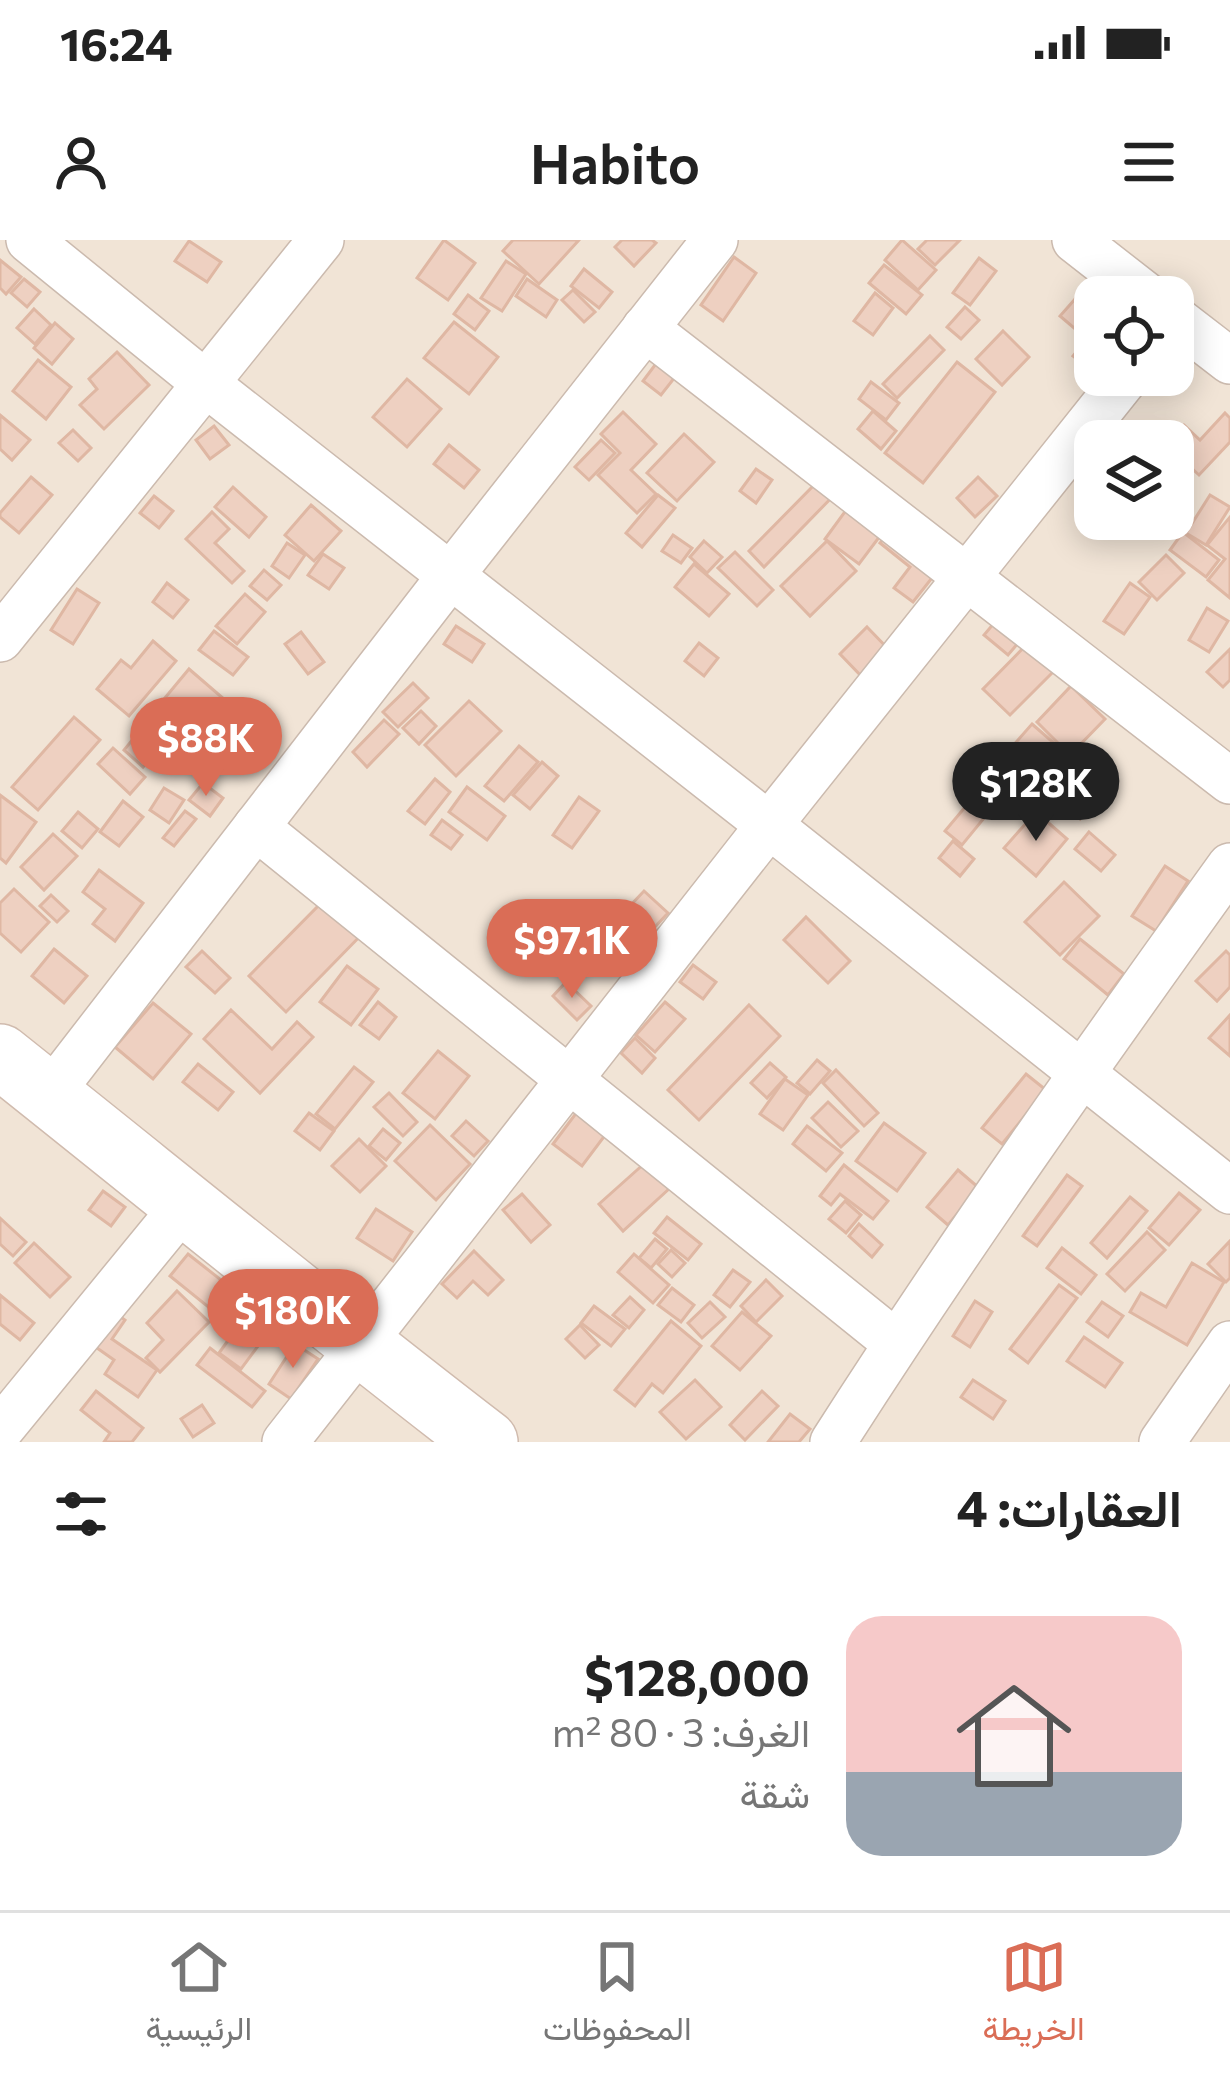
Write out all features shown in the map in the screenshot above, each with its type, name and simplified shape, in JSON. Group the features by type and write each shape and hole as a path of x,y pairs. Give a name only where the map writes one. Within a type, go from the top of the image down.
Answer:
{"street":[{"path":"28,240 1230,1191"},
{"path":"0,639 321,240"},
{"path":"49,1095 715,240"},
{"path":"1075,240 1121,276"},
{"path":"645,328 1230,781"},
{"path":"1194,334 1230,362"},
{"path":"285,1442 1111,396"},
{"path":"256,827 896,1343"},
{"path":"833,1442 1081,1073 1230,866"},
{"path":"0,1056 486,1442"},
{"path":"0,1430 186,1203"},
{"path":"1162,1442 1230,1344"}],"shaded area":[{"path":"0,240 1230,240 1230,1442 0,1442"}],"building":[{"path":"444,240 475,263 448,300 417,278"},
{"path":"513,240 579,240 539,284 503,251"},
{"path":"622,240 656,243 634,266 615,247"},
{"path":"902,240 936,270 918,290 885,260"},
{"path":"927,240 960,240 935,265 918,249"},
{"path":"189,241 221,262 207,282 175,261"},
{"path":"734,257 756,273 723,321 701,305"},
{"path":"979,258 996,271 970,305 953,293"},
{"path":"0,260 21,277 6,294 0,288"},
{"path":"506,261 526,274 502,311 481,298"},
{"path":"884,265 922,295 906,314 869,283"},
{"path":"584,269 612,292 599,308 571,286"},
{"path":"24,279 40,292 27,307 11,293"},
{"path":"527,279 557,300 546,317 516,296"},
{"path":"573,290 595,312 584,322 562,300"},
{"path":"875,293 893,308 873,335 854,321"},
{"path":"468,295 489,311 475,330 454,314"},
{"path":"1074,300 1074,328 1060,316"},
{"path":"965,307 979,320 961,339 947,327"},
{"path":"34,309 51,325 35,344 17,328"},
{"path":"454,322 498,357 469,394 424,358"},
{"path":"55,323 73,339 52,364 34,348"},
{"path":"1003,331 1029,357 1002,385 976,359"},
{"path":"930,336 944,350 897,398 883,384"},
{"path":"667,349 686,363 661,395 643,381"},
{"path":"117,352 149,385 104,429 80,405 97,389 89,379"},
{"path":"38,360 71,387 46,419 13,391"},
{"path":"957,362 995,392 923,483 885,453"},
{"path":"407,379 441,409 407,447 373,417"},
{"path":"871,382 899,403 886,420 859,399"},
{"path":"873,411 896,431 881,449 858,429"},
{"path":"623,412 656,444 631,470 656,494 637,513 598,475 620,453 601,434"},
{"path":"1225,413 1230,418 1230,442 1199,475 1194,470 1194,434 1200,440"},
{"path":"0,415 30,440 12,460 0,449"},
{"path":"214,426 229,445 210,459 196,440"},
{"path":"73,430 91,448 78,461 59,443"},
{"path":"684,434 714,462 677,501 647,473"},
{"path":"601,440 615,453 589,480 575,467"},
{"path":"449,445 479,470 464,488 434,464"},
{"path":"756,469 772,480 756,503 740,491"},
{"path":"825,474 840,489 764,567 749,551"},
{"path":"31,477 52,495 19,533 0,513"},
{"path":"978,477 997,496 975,517 957,498"},
{"path":"233,487 266,517 249,537 215,507"},
{"path":"658,495 675,508 642,547 626,533"},
{"path":"1210,495 1230,507 1206,545 1194,538 1194,520"},
{"path":"154,496 173,511 159,528 140,513"},
{"path":"855,498 889,524 859,564 825,539"},
{"path":"311,505 341,531 314,561 285,535"},
{"path":"212,512 229,529 215,543 244,571 232,583 186,539"},
{"path":"1230,517 1230,598 1208,580 1225,559 1207,545"},
{"path":"894,526 943,564 913,602 894,588 910,567 880,543"},
{"path":"673,535 692,548 681,563 662,551"},
{"path":"1177,540 1193,540 1219,560 1206,577 1170,550"},
{"path":"704,541 722,557 707,573 690,557"},
{"path":"827,541 856,571 810,616 781,586"},
{"path":"287,543 305,555 289,578 272,566"},
{"path":"735,552 773,590 757,606 718,568"},
{"path":"323,554 344,568 329,589 308,575"},
{"path":"1166,555 1184,573 1157,600 1139,582"},
{"path":"694,564 729,594 709,616 675,587"},
{"path":"264,570 281,585 267,600 250,586"},
{"path":"167,583 188,600 173,618 153,602"},
{"path":"1130,583 1150,597 1124,634 1104,621"},
{"path":"77,589 99,603 73,644 51,630"},
{"path":"245,594 265,612 237,644 216,626"},
{"path":"1207,608 1228,621 1209,652 1189,640"},
{"path":"1005,610 1029,630 1008,655 984,635"},
{"path":"456,626 484,644 472,662 444,644"},
{"path":"867,627 893,654 866,681 840,654"},
{"path":"214,631 248,657 233,675 199,650"},
{"path":"301,632 324,662 308,674 285,644"},
{"path":"1035,636 1062,663 1010,715 983,689"},
{"path":"153,641 176,661 129,716 97,689 121,660 131,668"},
{"path":"699,643 718,658 704,676 685,661"},
{"path":"1230,649 1230,680 1223,687 1207,672"},
{"path":"189,669 225,700 212,715 196,702 179,722 159,705"},
{"path":"413,683 428,698 398,727 383,712"},
{"path":"1071,686 1105,719 1070,755 1037,722"},
{"path":"469,701 501,731 456,776 425,745"},
{"path":"421,711 436,726 419,744 403,728"},
{"path":"152,716 172,733 143,767 124,750"},
{"path":"74,717 100,740 38,810 12,787"},
{"path":"384,720 399,734 367,767 353,752"},
{"path":"1032,724 1055,744 1026,777 1003,757"},
{"path":"519,746 538,762 504,801 485,786"},
{"path":"113,748 145,777 130,794 98,764"},
{"path":"999,761 1044,795 1032,812 986,778"},
{"path":"542,762 558,776 530,809 513,795"},
{"path":"435,779 450,792 425,824 408,811"},
{"path":"987,781 1003,795 962,845 945,831"},
{"path":"203,783 223,798 210,816 189,800"},
{"path":"467,787 505,816 487,840 449,812"},
{"path":"164,788 184,800 169,823 150,810"},
{"path":"1072,788 1092,802 1080,819 1060,805"},
{"path":"0,795 36,822 6,863 0,858"},
{"path":"579,797 599,811 572,848 553,835"},
{"path":"123,801 143,817 119,846 100,832"},
{"path":"185,811 196,819 174,846 163,838"},
{"path":"78,812 98,829 82,848 62,831"},
{"path":"1036,812 1067,839 1036,876 1004,848"},
{"path":"442,820 462,835 451,849 431,835"},
{"path":"1089,832 1115,855 1101,871 1075,849"},
{"path":"53,834 77,856 44,890 21,867"},
{"path":"953,841 974,859 960,876 939,858"},
{"path":"1165,866 1188,881 1156,931 1132,916"},
{"path":"99,870 143,903 115,941 93,924 105,909 83,892"},
{"path":"1064,882 1099,916 1060,955 1025,922"},
{"path":"14,889 49,922 21,952 0,933 0,903"},
{"path":"644,891 668,913 653,929 629,907"},
{"path":"332,892 368,928 286,1012 249,976"},
{"path":"51,895 68,911 57,922 40,906"},
{"path":"531,903 556,924 531,953 506,933"},
{"path":"625,910 650,929 622,965 597,946"},
{"path":"806,917 850,961 828,983 784,940"},
{"path":"559,925 579,941 564,960 544,944"},
{"path":"1080,939 1124,974 1108,995 1064,959"},
{"path":"54,949 87,976 64,1003 32,976"},
{"path":"202,951 230,978 215,993 186,967"},
{"path":"1226,951 1230,987 1217,1001 1196,981"},
{"path":"693,965 716,982 703,999 680,982"},
{"path":"347,966 378,989 351,1025 320,1002"},
{"path":"566,982 591,1006 577,1020 553,996"},
{"path":"378,1002 396,1017 379,1039 360,1025"},
{"path":"665,1002 685,1019 655,1052 636,1035"},
{"path":"153,1003 191,1034 153,1079 115,1047"},
{"path":"749,1005 780,1036 699,1120 668,1090"},
{"path":"231,1010 272,1049 297,1022 313,1037 260,1093 204,1039"},
{"path":"1230,1015 1230,1056 1209,1038"},
{"path":"635,1038 655,1058 642,1073 621,1053"},
{"path":"438,1051 469,1076 435,1119 403,1093"},
{"path":"817,1060 830,1071 810,1094 797,1083"},
{"path":"770,1063 786,1077 767,1098 751,1083"},
{"path":"198,1064 233,1092 218,1110 183,1082"},
{"path":"354,1067 373,1082 335,1129 316,1114"},
{"path":"836,1070 878,1113 864,1126 823,1083"},
{"path":"1026,1074 1046,1090 1002,1144 982,1128"},
{"path":"785,1079 808,1095 783,1130 760,1114"},
{"path":"389,1093 417,1122 403,1136 374,1107"},
{"path":"828,1102 858,1131 841,1147 812,1118"},
{"path":"580,1108 609,1130 582,1166 553,1144"},
{"path":"309,1113 334,1131 320,1150 295,1131"},
{"path":"466,1121 488,1141 474,1156 452,1136"},
{"path":"884,1123 925,1153 897,1191 856,1161"},
{"path":"430,1125 470,1164 436,1200 395,1161"},
{"path":"807,1126 842,1153 826,1171 793,1144"},
{"path":"383,1129 400,1143 386,1160 369,1146"},
{"path":"359,1139 386,1166 360,1192 332,1166"},
{"path":"646,1162 670,1188 623,1231 599,1204"},
{"path":"844,1165 888,1201 873,1219 840,1194 831,1205 820,1196"},
{"path":"958,1170 979,1188 948,1225 927,1207"},
{"path":"1067,1175 1082,1186 1037,1246 1023,1236"},
{"path":"103,1191 125,1207 111,1226 89,1210"},
{"path":"1179,1193 1200,1210 1169,1245 1149,1228"},
{"path":"522,1194 550,1225 531,1242 503,1210"},
{"path":"1130,1197 1147,1211 1107,1258 1091,1243"},
{"path":"845,1201 861,1215 846,1233 829,1219"},
{"path":"376,1209 412,1232 393,1261 357,1238"},
{"path":"667,1217 701,1244 688,1260 654,1233"},
{"path":"0,1218 26,1242 13,1256 0,1244"},
{"path":"859,1224 882,1245 872,1257 849,1236"},
{"path":"1147,1232 1165,1250 1125,1291 1107,1274"},
{"path":"655,1239 667,1249 651,1268 639,1258"},
{"path":"1230,1241 1230,1278 1226,1282 1208,1264"},
{"path":"34,1243 70,1277 50,1297 15,1263"},
{"path":"1062,1248 1096,1275 1081,1294 1047,1268"},
{"path":"671,1250 685,1263 672,1277 658,1264"},
{"path":"474,1251 503,1280 488,1295 473,1281 457,1298 442,1284"},
{"path":"188,1254 235,1291 217,1314 170,1276"},
{"path":"634,1254 669,1285 653,1303 618,1272"},
{"path":"1192,1263 1224,1282 1187,1345 1130,1312 1141,1293 1166,1307"},
{"path":"733,1270 750,1282 730,1307 714,1295"},
{"path":"766,1280 782,1296 756,1322 741,1306"},
{"path":"1059,1285 1077,1298 1028,1363 1010,1349"},
{"path":"672,1288 694,1305 681,1322 658,1305"},
{"path":"177,1291 209,1322 160,1372 146,1358 163,1340 147,1323"},
{"path":"0,1295 34,1323 20,1340 0,1324"},
{"path":"630,1297 644,1310 629,1328 613,1315"},
{"path":"975,1301 992,1312 970,1347 953,1336"},
{"path":"710,1302 725,1317 702,1338 688,1323"},
{"path":"1102,1302 1123,1316 1108,1337 1087,1322"},
{"path":"594,1306 625,1329 611,1346 581,1323"},
{"path":"110,1309 125,1320 112,1339 157,1370 138,1397 105,1374 114,1360 87,1341"},
{"path":"250,1310 272,1327 241,1369 219,1353"},
{"path":"742,1312 771,1336 740,1370 712,1346"},
{"path":"671,1321 701,1346 663,1393 652,1384 635,1406 615,1390"},
{"path":"580,1325 599,1345 585,1358 566,1339"},
{"path":"1084,1337 1122,1363 1105,1387 1067,1361"},
{"path":"295,1344 318,1359 291,1399 269,1384"},
{"path":"210,1348 265,1391 252,1407 197,1365"},
{"path":"695,1380 721,1407 686,1439 660,1412"},
{"path":"973,1380 1005,1401 993,1419 961,1397"},
{"path":"96,1391 143,1428 132,1442 104,1442 110,1433 81,1410"},
{"path":"762,1391 778,1406 745,1440 730,1425"},
{"path":"202,1405 214,1423 193,1437 181,1419"},
{"path":"790,1414 810,1429 799,1442 768,1442"}]}
